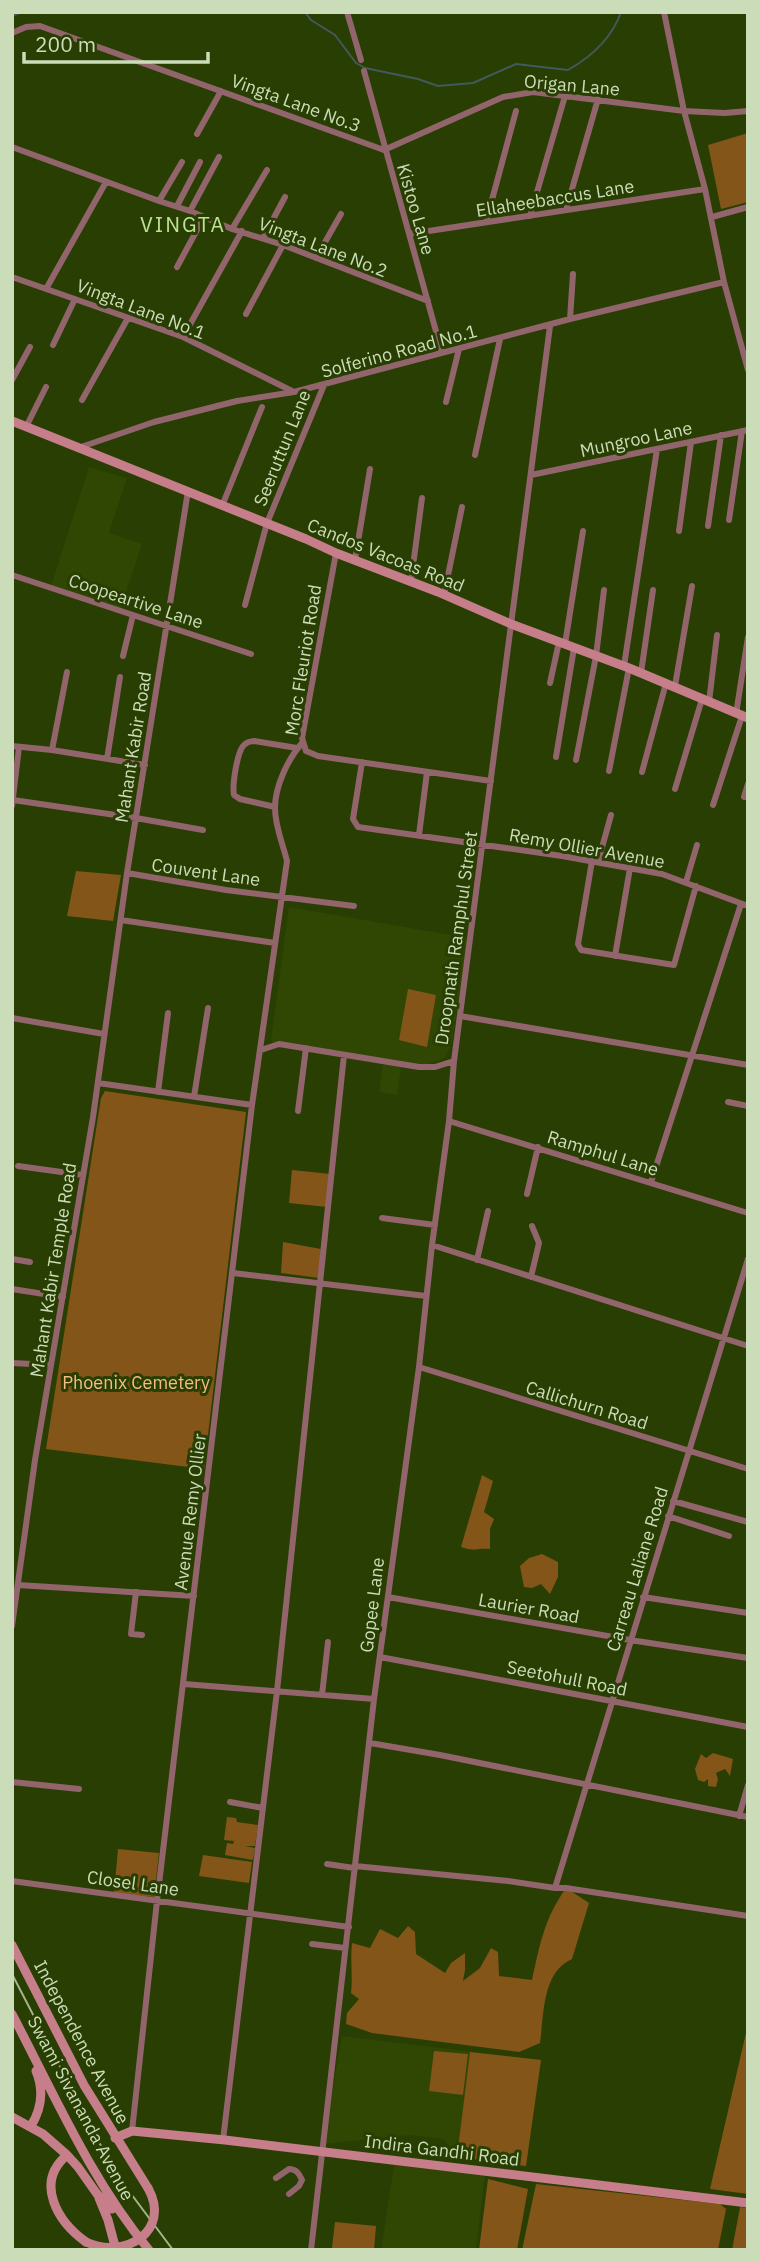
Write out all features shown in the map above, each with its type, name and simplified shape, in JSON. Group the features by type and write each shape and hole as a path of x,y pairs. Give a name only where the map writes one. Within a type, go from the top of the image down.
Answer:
{"main road":[{"name":"Candos Vacoas Road","path":"12,421 355,561 411,581 511,624 627,667 742,716"},
{"name":"Independence Avenue","path":"12,1945 84,2085 116,2138 132,2131"},
{"name":"Swami Sivananda Avenue","path":"12,2014 74,2134 127,2223 149,2250"},
{"path":"27,2042 41,2091 40,2104 31,2126"},
{"path":"12,2116 31,2126 78,2167 97,2194 116,2250"},
{"name":"Indira Gandhi Road","path":"132,2131 748,2203"},
{"path":"67,2155 53,2171 52,2200 57,2210 71,2230 86,2242 102,2248 120,2248 144,2235 154,2214 152,2196 116,2138"},
{"path":"97,2194 127,2223"}],"street":[{"path":"347,12 361,61"},
{"path":"664,12 684,111 712,217 724,282 748,370"},
{"name":"Vingta Lane No.3","path":"12,33 26,27 40,26 384,150"},
{"name":"Kistoo Lane","path":"364,71 442,353"},
{"path":"197,134 221,91"},
{"name":"Origan Lane","path":"384,150 503,97 533,92 684,111 748,111"},
{"path":"530,216 565,96"},
{"path":"566,210 598,99"},
{"path":"486,222 516,111"},
{"name":"Vingta Lane No.2","path":"12,147 177,206 232,229 283,245 428,301"},
{"path":"190,211 219,158"},
{"path":"159,201 182,162"},
{"path":"177,206 200,162"},
{"path":"232,229 267,170"},
{"path":"46,289 106,182"},
{"name":"Ellaheebaccus Lane","path":"409,234 705,189"},
{"path":"263,238 285,197"},
{"path":"712,217 748,207"},
{"path":"316,258 341,214"},
{"path":"177,267 205,217"},
{"path":"183,337 242,232"},
{"path":"246,314 283,245"},
{"path":"570,319 573,274"},
{"name":"Vingta Lane No.1","path":"12,276 183,337 294,392"},
{"name":"Solferino Road No.1","path":"81,447 154,422 237,401 324,385 570,319 724,282"},
{"path":"53,345 75,299"},
{"path":"82,400 128,318"},
{"name":"Droopnath Ramphul Street","path":"261,1050 279,1044 428,1068 454,1061 550,326"},
{"path":"475,455 500,338"},
{"path":"12,380 30,347"},
{"path":"446,402 459,349"},
{"name":"Seeruttun Lane","path":"245,605 267,523 324,385"},
{"path":"26,427 46,387"},
{"path":"222,506 262,407"},
{"path":"729,520 745,430"},
{"name":"Mungroo Lane","path":"531,475 745,430"},
{"path":"708,526 721,435"},
{"path":"679,531 691,442"},
{"path":"609,771 627,667 657,449"},
{"path":"355,561 370,469"},
{"name":"Mahant Kabir Road","path":"121,920 188,491"},
{"path":"411,581 422,498"},
{"path":"444,595 462,507"},
{"path":"556,757 566,645 583,531"},
{"name":"Morc Fleuriot Road","path":"336,553 300,746 311,754 491,781"},
{"name":"Coopeartive Lane","path":"12,575 251,654"},
{"path":"642,772 671,685 692,586"},
{"path":"576,760 596,656 604,590"},
{"path":"641,673 653,590"},
{"path":"123,656 133,615"},
{"path":"675,789 705,700 717,635"},
{"path":"713,805 742,716 748,637"},
{"path":"550,683 566,645"},
{"path":"51,750 67,672"},
{"path":"107,759 120,677"},
{"path":"249,742 300,746 280,785 275,807 240,799 234,795 233,787 241,749 249,742"},
{"path":"145,765 15,747 13,803 136,818 203,830"},
{"name":"Remy Ollier Avenue","path":"362,762 353,818 355,824 363,829 483,844 662,874 744,905"},
{"path":"419,835 427,772"},
{"path":"744,797 748,784"},
{"name":"Avenue Remy Ollier","path":"132,2131 252,1105 287,861 275,807"},
{"path":"611,815 595,862 578,948 673,966 676,964 696,886"},
{"path":"686,882 697,845"},
{"path":"615,956 629,868"},
{"name":"Couvent Lane","path":"127,873 282,898 354,906"},
{"path":"651,1182 744,905"},
{"path":"121,920 275,943"},
{"name":"Mahant Kabir Temple Road","path":"12,1626 35,1460 98,1083 121,920"},
{"path":"194,1097 208,1008"},
{"path":"158,1092 168,1013"},
{"path":"460,1016 748,1065"},
{"path":"12,1018 104,1034"},
{"path":"298,1111 306,1048"},
{"path":"223,2140 277,1691 344,1055"},
{"name":"Gopee Lane","path":"311,2250 374,1699 419,1367 454,1061"},
{"path":"98,1083 252,1105"},
{"path":"728,1102 748,1106"},
{"name":"Ramphul Lane","path":"449,1121 748,1213"},
{"path":"527,1194 538,1147"},
{"path":"18,1166 83,1175"},
{"path":"477,1259 488,1211"},
{"path":"382,1218 435,1225"},
{"path":"531,1226 539,1243 531,1277"},
{"path":"432,1245 748,1346"},
{"path":"12,1259 30,1262"},
{"name":"Carreau Laliane Road","path":"555,1888 748,1259"},
{"path":"233,1273 426,1296"},
{"path":"12,1289 63,1297"},
{"path":"12,1363 51,1365"},
{"name":"Callichurn Road","path":"419,1367 748,1469"},
{"path":"673,1501 748,1522"},
{"path":"668,1516 729,1536"},
{"path":"18,1585 194,1596"},
{"path":"136,1592 131,1634 142,1635"},
{"name":"Laurier Road","path":"388,1597 748,1658"},
{"path":"643,1597 748,1613"},
{"path":"322,1695 328,1642"},
{"name":"Seetohull Road","path":"380,1657 748,1727"},
{"path":"184,1684 374,1699"},
{"path":"370,1743 748,1817"},
{"path":"12,1782 79,1789"},
{"path":"739,1816 748,1785"},
{"path":"230,1802 263,1808"},
{"path":"327,1864 566,1888 748,1916"},
{"name":"Closel Lane","path":"12,1881 349,1927"},
{"path":"312,1944 345,1948"},
{"path":"276,2178 289,2169 294,2169 299,2174 302,2180 299,2186 289,2194"}],"shaded area":[{"path":"89,467 127,478 109,533 142,544 121,608 51,586"},
{"path":"289,907 468,938 452,1042 445,1058 423,1066 274,1044 271,1040"},
{"path":"383,1064 401,1067 397,1095 379,1092"},
{"path":"342,2036 541,2060 526,2166 457,2157 444,2139 410,2135 323,2144"},
{"path":"394,2165 485,2175 476,2250 381,2250"}],"green space":[{"path":"748,133 748,202 721,209 708,145"},
{"path":"76,871 121,875 113,921 67,916"},
{"path":"408,989 436,995 427,1047 399,1040"},
{"name":"Phoenix Cemetery","path":"105,1091 246,1112 204,1469 46,1449 101,1098"},
{"path":"292,1170 331,1174 327,1207 289,1203"},
{"path":"283,1242 321,1249 319,1278 281,1273"},
{"path":"482,1475 493,1481 484,1512 494,1519 490,1529 490,1549 461,1547"},
{"path":"542,1554 558,1562 558,1577 550,1594 541,1584 532,1588 524,1587 520,1566 529,1558"},
{"path":"713,1753 733,1759 730,1776 725,1769 716,1773 716,1787 708,1786 708,1779 704,1782 698,1780 695,1769 701,1754 706,1758"},
{"path":"227,1817 236,1818 237,1822 258,1825 255,1846 245,1846 255,1848 253,1860 225,1855 227,1843 233,1844 234,1841 224,1840"},
{"path":"118,1849 159,1853 154,1897 114,1893"},
{"path":"203,1855 252,1862 249,1883 199,1876"},
{"path":"566,1888 589,1903 572,1959 562,1965 555,1974 546,1995 540,2043 519,2052 372,2033 346,2024 347,2013 359,1999 351,1993 352,1943 370,1948 380,1929 398,1938 408,1926 415,1932 416,1954 445,1973 451,1963 465,1953 463,1981 480,1968 491,1948 498,1952 499,1976 532,1980 548,1921"},
{"path":"748,2024 748,2194 710,2189"},
{"path":"434,2051 468,2054 463,2095 429,2091"},
{"path":"470,2052 541,2060 526,2166 457,2157"},
{"path":"488,2179 528,2189 517,2250 479,2250"},
{"path":"536,2184 720,2204 726,2209 718,2250 522,2250"},
{"path":"740,2207 748,2208 748,2250 732,2250"},
{"path":"335,2222 376,2226 374,2250 332,2248"}],"waterway":[{"path":"12,16 22,12"},
{"path":"305,12 311,20 335,35 356,63 365,68 438,86 473,83 516,64 568,70 600,46 621,12"}],"tram line":[{"path":"12,1974 114,2171 173,2250"}],"district":[{"name":"VINGTA","path":"183,224"}]}
